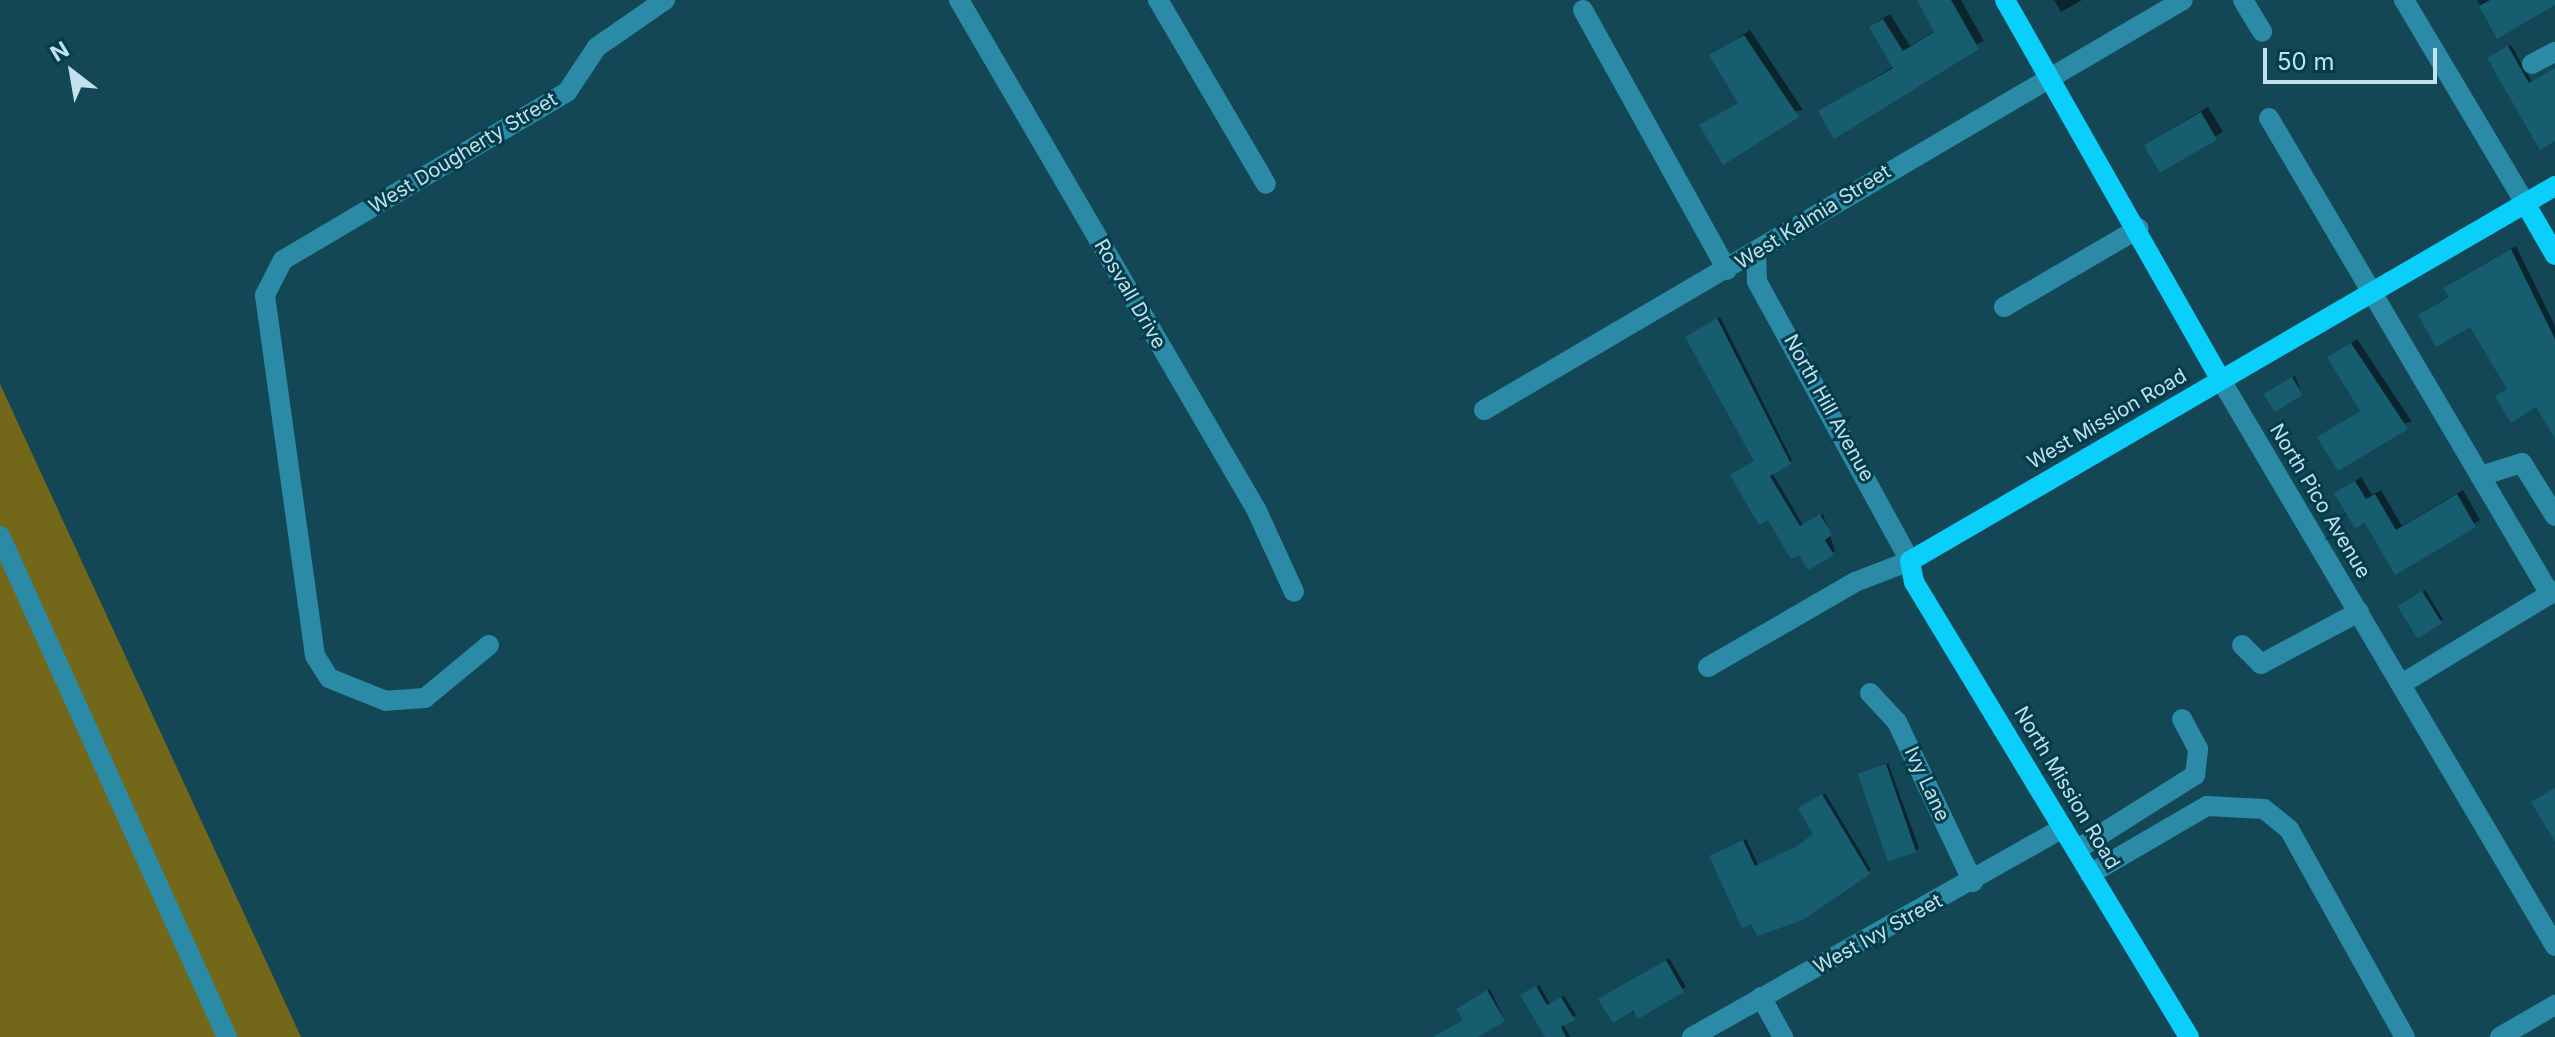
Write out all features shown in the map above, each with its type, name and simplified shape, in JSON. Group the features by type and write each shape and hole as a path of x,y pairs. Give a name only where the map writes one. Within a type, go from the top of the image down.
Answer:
{"main road":[{"name":"North Pico Avenue","path":"2005,0 2139,228 2221,380"},
{"name":"West Mission Road","path":"1910,561 2555,186"},
{"path":"2525,203 2555,255"},
{"name":"North Mission Road","path":"1910,561 1914,582 2189,1037"}],"street":[{"name":"West Dougherty Street","path":"489,645 425,698 386,701 329,678 315,656 268,355 265,295 283,260 567,92 597,47 665,0"},
{"name":"Rosvall Drive","path":"959,0 1256,509 1294,592"},
{"path":"1158,0 1266,184"},
{"name":"West Kalmia Street","path":"1484,410 1756,254 2183,0"},
{"path":"2243,0 2262,32"},
{"path":"2404,0 2525,203"},
{"path":"1583,10 1727,270"},
{"path":"2532,64 2555,52"},
{"path":"2269,118 2480,476 2553,593 2403,683"},
{"path":"2004,307 2139,228"},
{"name":"North Hill Avenue","path":"1756,254 1757,281 1910,561"},
{"name":"North Pico Avenue","path":"2221,380 2403,683 2555,946"},
{"path":"2480,476 2522,463 2555,516"},
{"path":"0,536 227,1037"},
{"name":"West Mission Road","path":"1708,667 1855,582 1910,561"},
{"path":"2242,645 2261,664 2359,612"},
{"name":"Ivy Lane","path":"1870,693 1897,722 1973,882"},
{"path":"2076,850 2195,775 2198,749 2182,719"},
{"path":"2090,874 2207,806 2264,809 2289,829 2405,1037"},
{"name":"West Ivy Street","path":"1692,1037 1973,882 2063,828"},
{"path":"1761,997 1783,1037"},
{"path":"2500,1037 2555,1005"}],"shaded area":[{"path":"0,384 301,1037 0,1037"}],"building":[{"path":"1917,0 1951,0 1979,49 1834,139 1818,111 1893,68 1869,27 1883,19 1903,51 1934,32"},
{"path":"2490,0 2555,0 2555,5 2497,39 2479,6"},
{"path":"1744,35 1799,117 1723,165 1699,125 1738,103 1709,55"},
{"path":"2508,46 2529,83 2555,68 2555,141 2540,150 2487,58"},
{"path":"2201,112 2217,140 2160,173 2144,145"},
{"path":"2511,249 2555,339 2555,439 2536,407 2511,423 2495,396 2507,389 2470,327 2436,347 2418,315 2449,297 2443,288"},
{"path":"1717,318 1791,464 1770,476 1800,526 1820,514 1832,535 1825,540 1834,555 1808,570 1799,555 1791,559 1768,520 1759,525 1730,475 1754,461 1685,337"},
{"path":"2351,343 2408,429 2338,471 2317,437 2360,411 2327,357"},
{"path":"2292,377 2303,395 2275,412 2264,394"},
{"path":"2355,481 2366,499 2375,494 2396,530 2457,494 2476,527 2395,575 2365,523 2355,528 2334,493"},
{"path":"2422,591 2442,623 2418,639 2397,606"},
{"path":"1886,764 1916,852 1888,862 1858,774"},
{"path":"2555,788 2555,842 2531,802"},
{"path":"1822,794 1870,874 1803,920 1757,936 1751,924 1742,928 1709,856 1743,840 1755,866 1797,846 1813,834 1798,808"},
{"path":"1666,960 1684,992 1638,1019 1633,1011 1613,1023 1598,999"},
{"path":"1536,986 1547,1005 1561,997 1575,1020 1561,1027 1566,1037 1545,1037 1520,995"},
{"path":"1487,990 1505,1021 1478,1037 1433,1037 1463,1020 1456,1009"}]}
